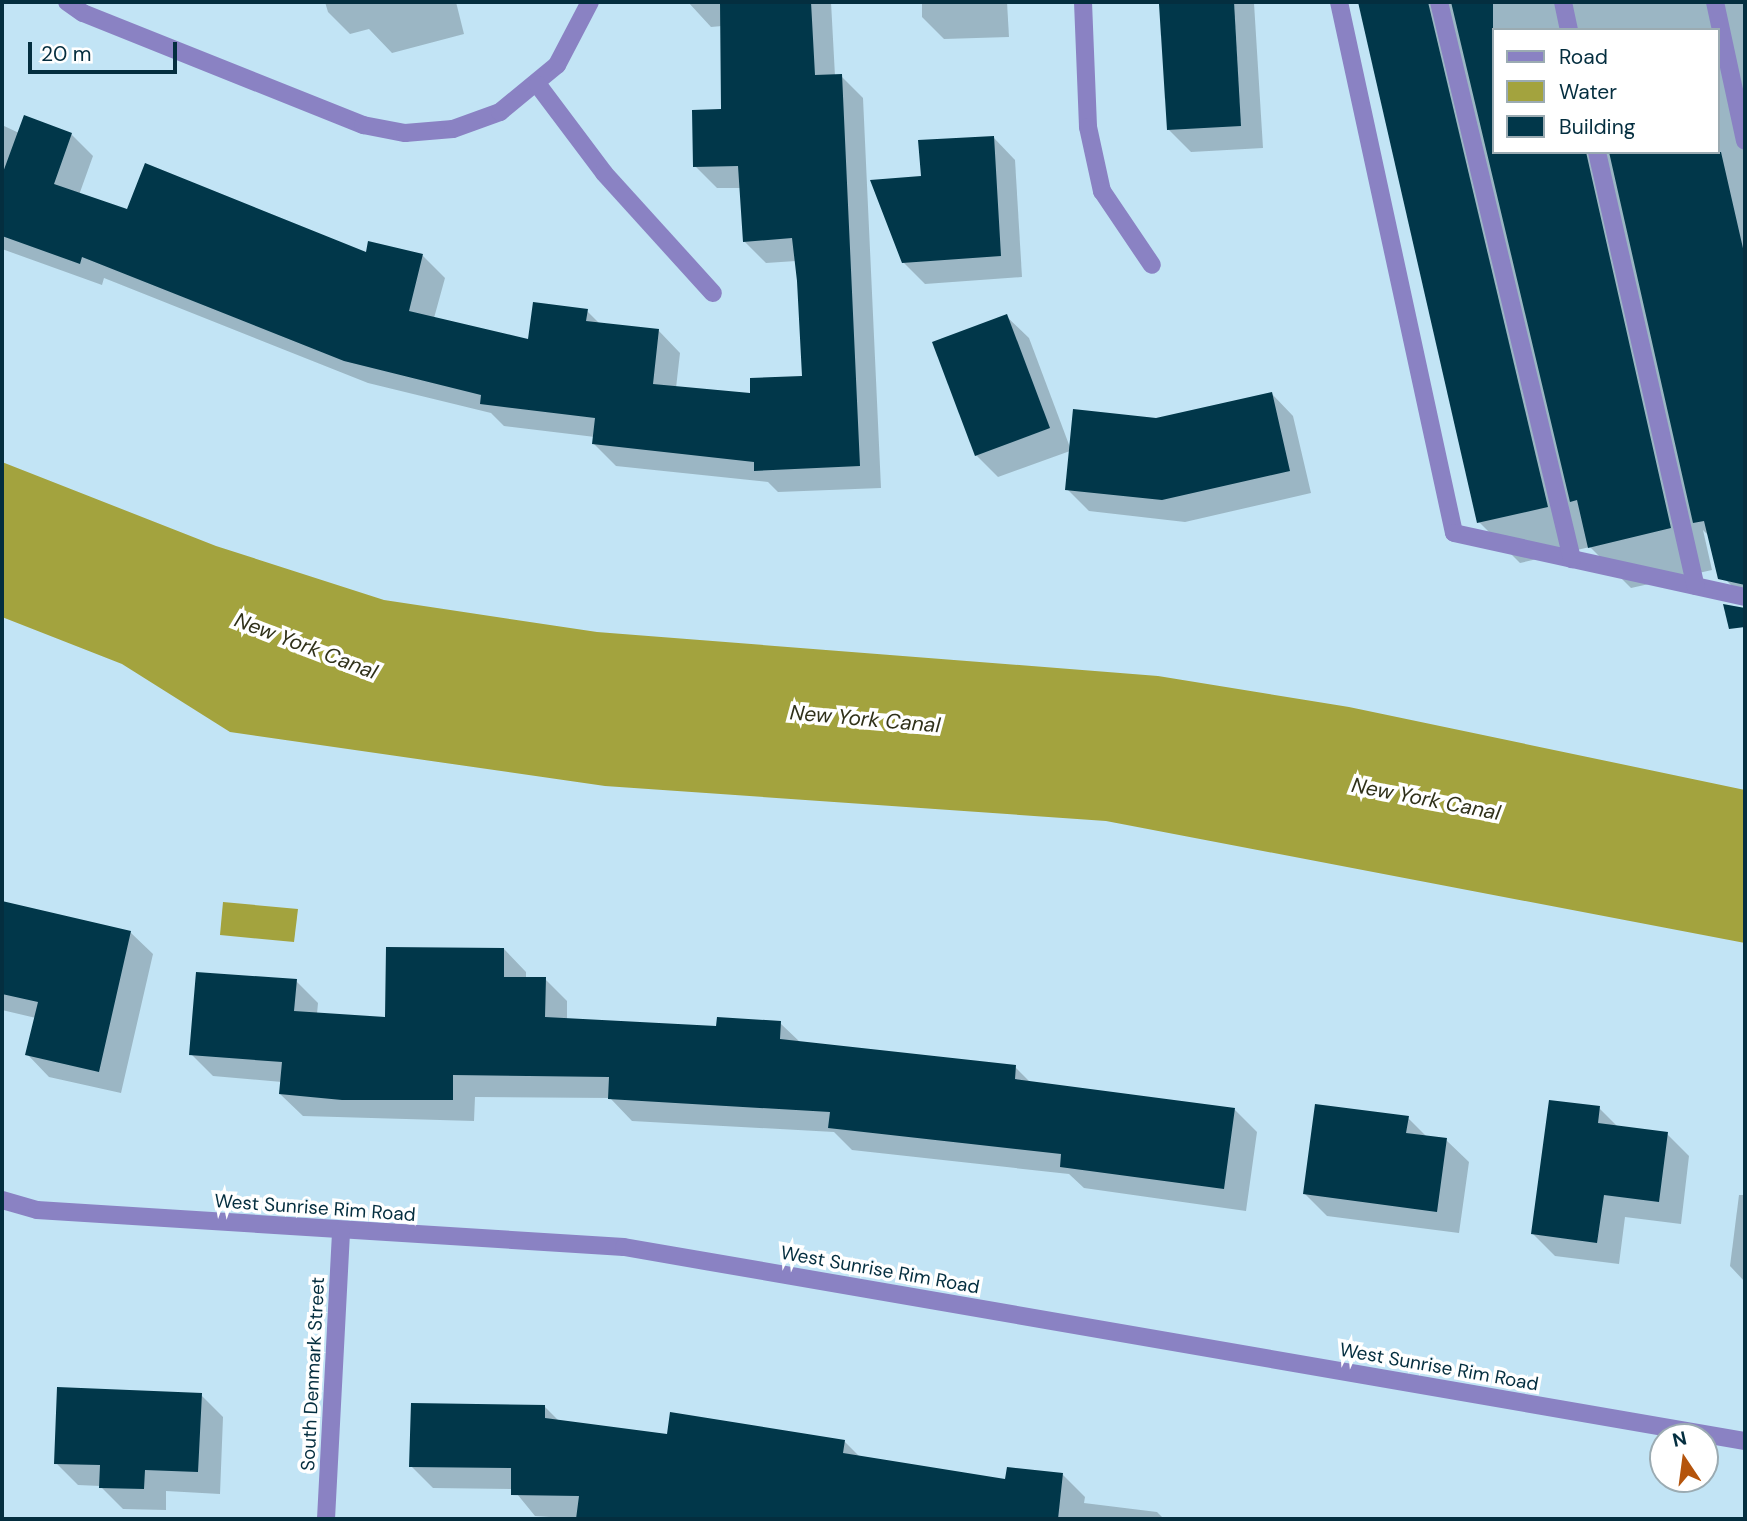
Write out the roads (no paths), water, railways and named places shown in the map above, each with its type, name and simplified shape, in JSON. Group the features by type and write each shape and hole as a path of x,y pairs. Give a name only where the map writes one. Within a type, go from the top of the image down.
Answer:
{"street":[{"path":"67,2 96,18 363,125 405,133 453,129 500,113 538,85 557,65 590,2"},
{"path":"1083,2 1088,127 1102,191 1152,265"},
{"path":"1339,2 1454,533 1745,597"},
{"path":"1439,2 1572,559"},
{"path":"1563,2 1569,28"},
{"path":"1715,2 1745,141"},
{"path":"538,85 604,173 713,293"},
{"path":"1597,154 1696,586"},
{"name":"West Sunrise Rim Road","path":"2,1200 37,1210 624,1247 1745,1441"},
{"name":"South Denmark Street","path":"326,1519 341,1231"}],"water":[{"name":"New York Canal","path":"2,462 216,546 384,600 597,632 1158,676 1349,707 1745,790 1745,943 1106,821 605,786 230,732 122,664 2,617"},
{"path":"223,902 298,909 294,942 220,935"}]}
